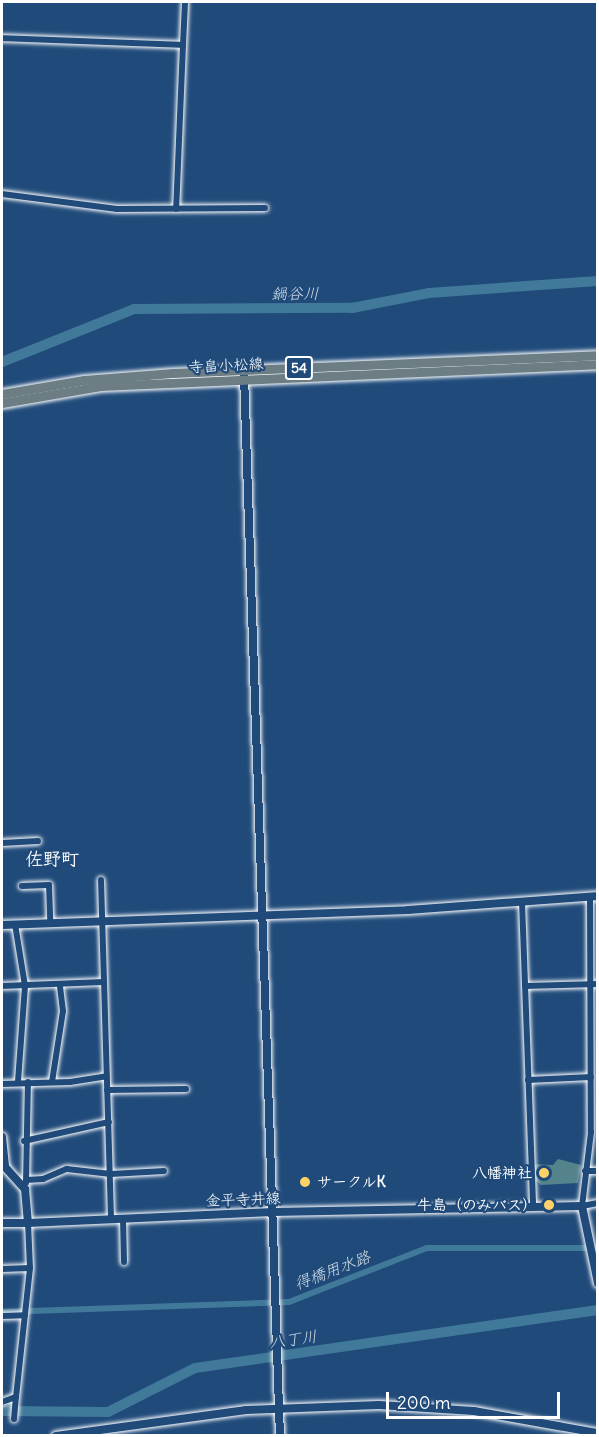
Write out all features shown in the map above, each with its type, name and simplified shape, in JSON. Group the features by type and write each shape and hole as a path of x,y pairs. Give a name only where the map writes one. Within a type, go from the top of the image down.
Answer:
{"main road":[{"name":"寺畠小松線","path":"2,403 101,386 244,375 597,355"},
{"name":"寺畠小松線","path":"2,394 105,378 597,364"},
{"path":"2,1137 2,1157 5,1167 25,1184 28,1222"},
{"name":"金平寺井線","path":"28,1222 484,1205 533,1208 582,1206"},
{"path":"582,1206 597,1283"}],"street":[{"path":"176,209 185,2"},
{"path":"2,38 183,45"},
{"path":"2,194 117,209 265,208"},
{"path":"244,375 280,1436"},
{"path":"2,843 38,841"},
{"path":"101,880 111,1218"},
{"path":"22,886 49,885 50,923"},
{"path":"2,925 594,897 591,1132 582,1206 597,1203"},
{"path":"522,902 533,1208"},
{"path":"15,924 25,986 18,1082"},
{"path":"2,986 104,982"},
{"path":"525,986 594,984"},
{"path":"52,1082 62,1030 60,985"},
{"path":"2,1084 52,1082 107,1076"},
{"path":"528,1080 591,1077"},
{"path":"28,1082 24,1141 25,1184 67,1169 111,1174 164,1172"},
{"path":"107,1090 186,1089"},
{"path":"24,1141 109,1122"},
{"path":"585,1171 597,1171"},
{"path":"123,1218 124,1262"},
{"path":"2,1223 28,1222 30,1268 14,1419"},
{"path":"2,1269 30,1268"},
{"path":"2,1316 25,1312"},
{"path":"2,1402 16,1397"},
{"path":"56,1436 279,1407 379,1405 474,1411 597,1432"}],"green space":[{"path":"558,1159 581,1165 578,1183 541,1185 533,1178 533,1164 553,1165"}],"waterway":[{"name":"鍋谷川","path":"2,362 134,309 352,308 429,293 598,281"},
{"name":"得橋用水路","path":"2,1312 289,1302 427,1248 598,1248"},
{"name":"八丁川","path":"2,1411 108,1412 195,1368 598,1310"}],"place":[{"name":"八幡神社","path":"544,1173"},
{"name":"サークルK","path":"305,1182"},
{"name":"牛島（のみバス）","path":"549,1205"}],"district":[{"name":"佐野町","path":"52,859"}]}
